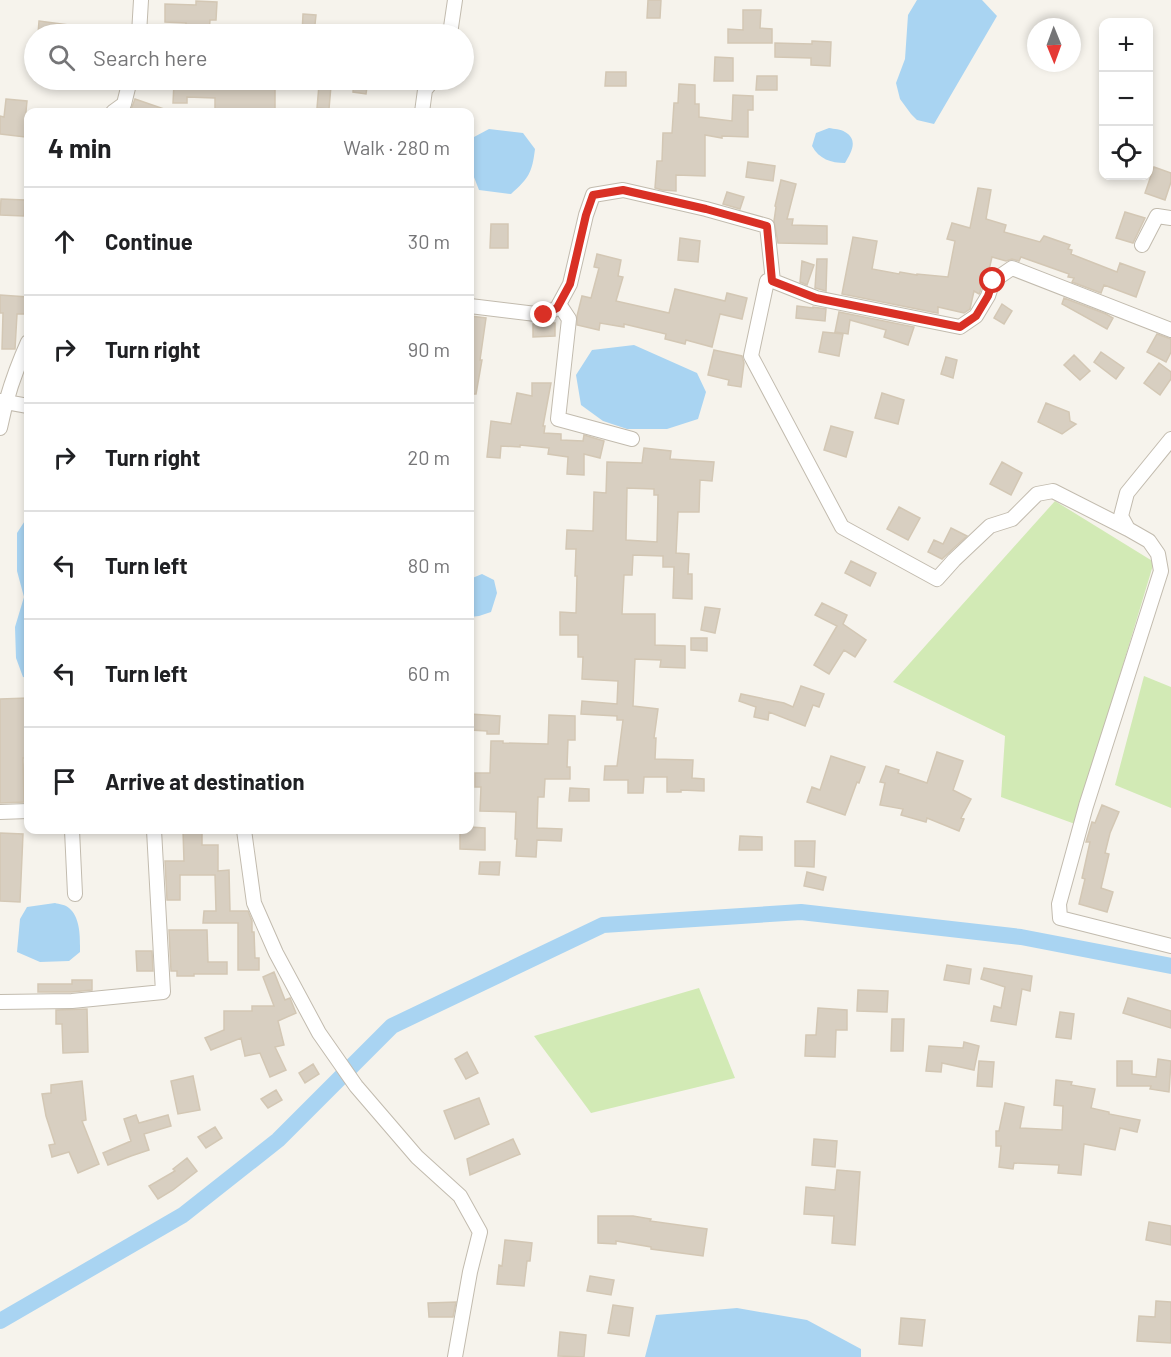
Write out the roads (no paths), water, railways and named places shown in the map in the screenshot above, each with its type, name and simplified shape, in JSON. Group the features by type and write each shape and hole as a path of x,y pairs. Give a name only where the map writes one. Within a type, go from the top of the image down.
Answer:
{"street":[{"path":"140,24 141,0"},
{"path":"451,24 455,0"},
{"path":"118,108 124,104 128,90"},
{"path":"423,108 425,90"},
{"path":"474,306 544,315 557,308 570,284 593,195 623,190 767,226 772,281 816,298 960,327 976,316 988,296 993,281 1012,268 1171,330"},
{"path":"1142,245 1157,216 1171,218"},
{"path":"767,280 751,357 842,527 937,579 990,526 1012,519 1037,494 1053,491 1149,541 1158,554 1161,572 1086,806 1059,904 1060,918 1171,946"},
{"path":"559,304 569,320 558,419 632,438"},
{"path":"0,428 2,402 24,352"},
{"path":"2,402 24,405"},
{"path":"1128,529 1121,516 1127,493 1171,439"},
{"path":"0,812 24,811"},
{"path":"72,834 75,894"},
{"path":"0,1002 72,1001 163,992 154,834"},
{"path":"245,834 254,903 276,953 319,1033 356,1086 417,1156 460,1196 480,1232 470,1272 455,1357"}],"water":[{"path":"917,0 982,0 997,16 934,124 917,120 911,114 900,99 896,83 905,59 908,15"},
{"path":"829,128 843,131 852,139 850,155 845,163 826,159 812,146 816,133"},
{"path":"489,129 523,133 535,149 529,174 511,194 479,190 474,177 474,137"},
{"path":"634,345 697,373 706,392 698,419 667,429 627,429 603,421 581,405 576,375 592,350"},
{"path":"24,522 24,597 17,571 17,533"},
{"path":"482,574 494,580 497,593 491,612 474,617 474,577"},
{"path":"24,597 24,677 16,658 15,627"},
{"path":"55,903 68,907 76,917 80,952 69,961 40,962 17,952 20,919 27,907"},
{"path":"737,1308 807,1320 861,1349 861,1357 645,1357 656,1315"}],"waterway":[{"path":"0,1321 183,1215 278,1140 392,1026 603,925 801,912 1021,937 1171,966"}]}
